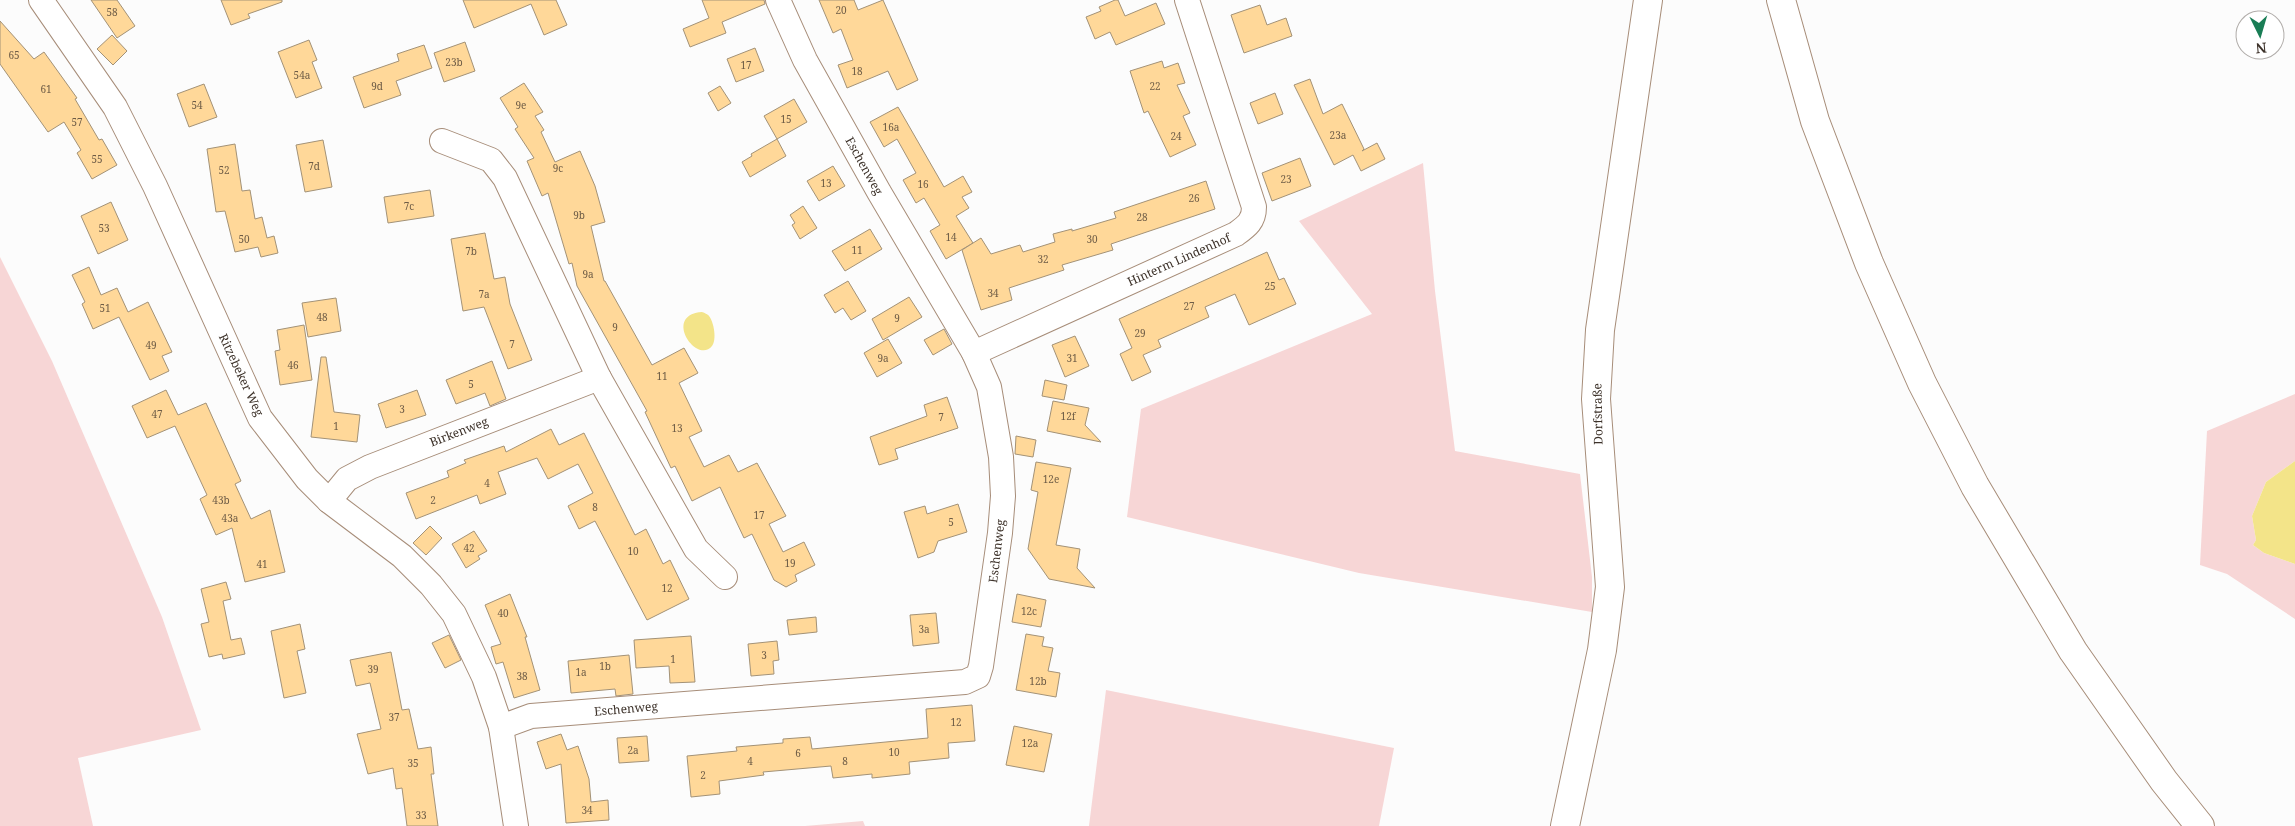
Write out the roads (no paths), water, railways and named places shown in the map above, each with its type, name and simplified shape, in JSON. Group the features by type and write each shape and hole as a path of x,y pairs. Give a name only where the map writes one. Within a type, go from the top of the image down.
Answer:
{"main road":[{"name":"Dorfstraße","path":"1564,826 1602,650 1610,587 1596,398 1600,330 1648,0"},
{"path":"1781,0 1815,121 1869,263 1927,392 1975,486 2073,651 2164,781 2200,826"}],"street":[{"name":"Ritzebeker Weg","path":"40,0 115,107 156,186 260,418 286,454 329,501 402,556 431,585 454,614 484,677 501,727 516,826"},
{"name":"Eschenweg","path":"501,727 531,716 965,682 978,676 1000,533 1003,496 1001,457 989,387 974,353 879,192 805,60 778,0"},
{"name":"Hinterm Lindenhof","path":"974,353 1236,234 1249,224 1254,217 1254,207 1187,0"},
{"path":"442,140 491,160 505,178 599,378 696,549 725,577"},
{"name":"Birkenweg","path":"329,501 347,479 370,467 599,378"}]}
